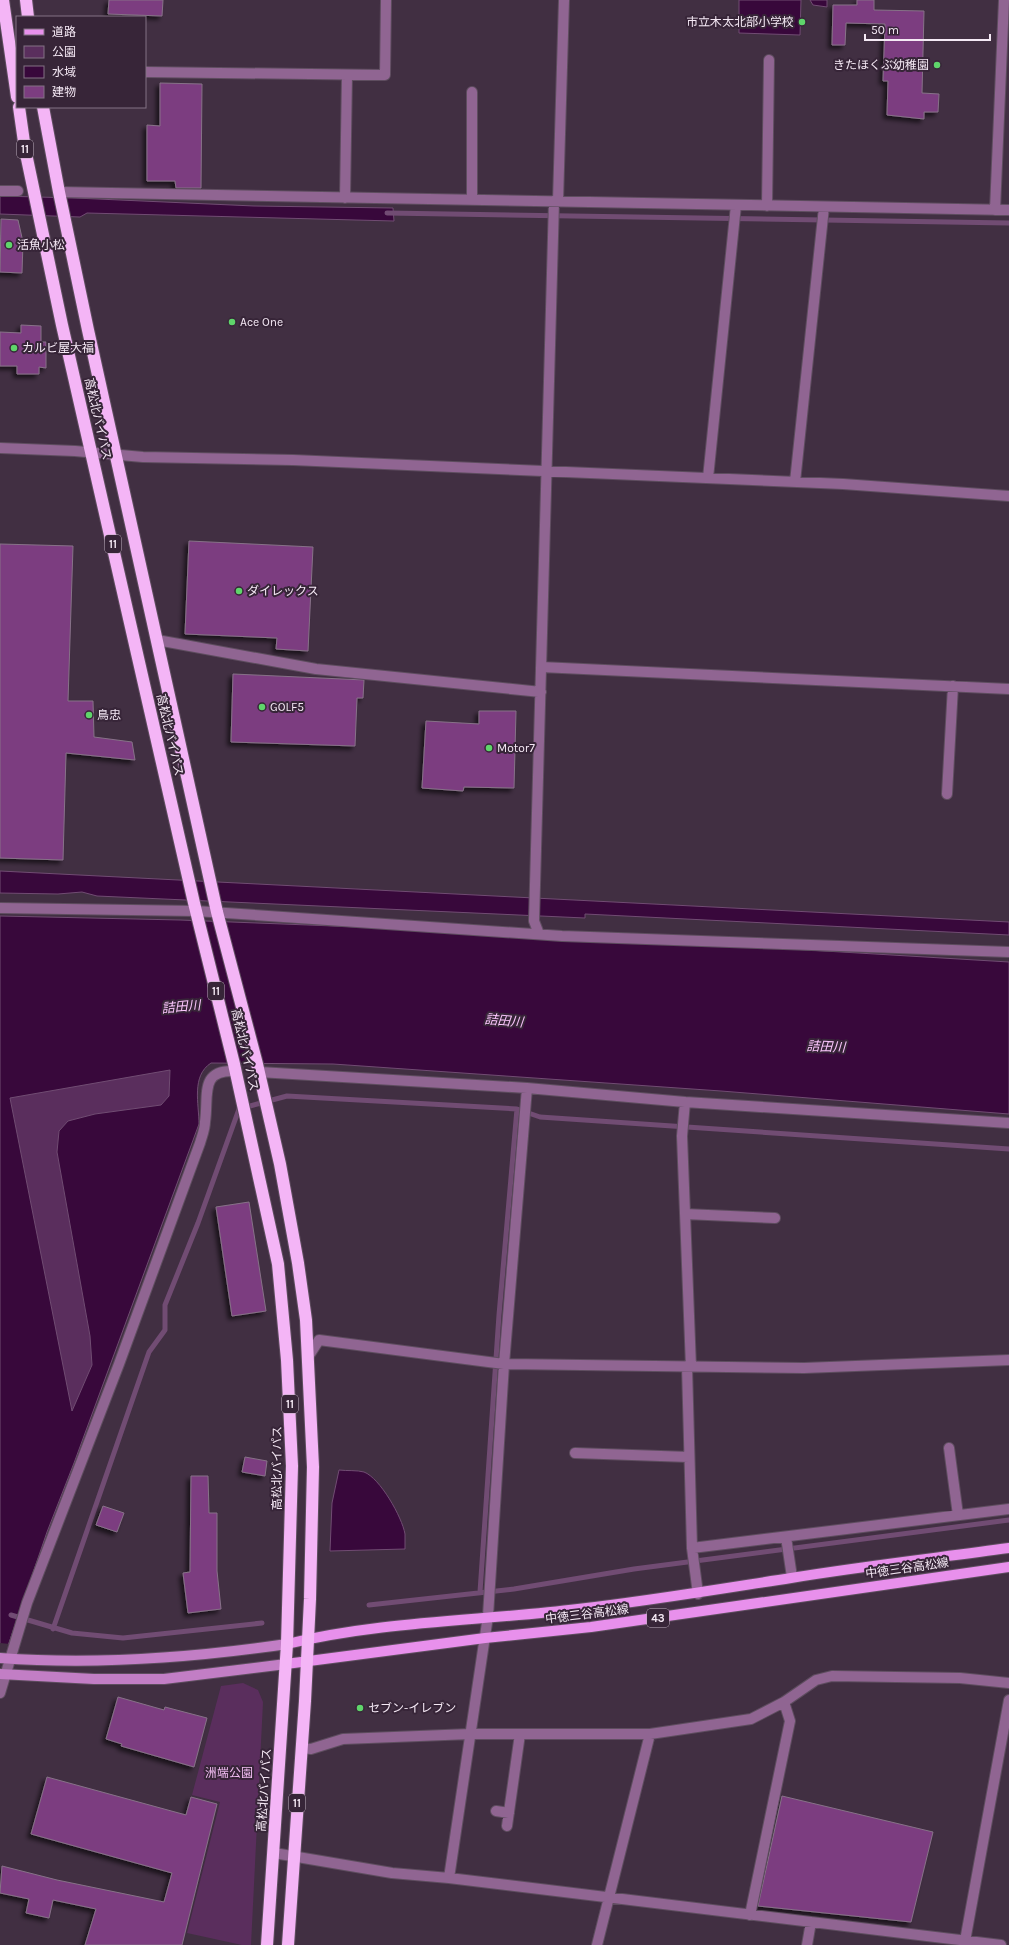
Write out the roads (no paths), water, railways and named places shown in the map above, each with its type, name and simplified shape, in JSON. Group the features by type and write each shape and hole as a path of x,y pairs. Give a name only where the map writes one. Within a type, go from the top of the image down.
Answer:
{"highway":[{"path":"3,0 3,26 16,92"},
{"path":"26,0 28,16"},
{"name":"高松北バイパス","path":"19,108 33,190 62,325 186,871 258,1167 278,1264 290,1414 292,1466 286,1664 267,1945"},
{"name":"高松北バイパス","path":"43,108 59,195 217,912 259,1070 280,1164 298,1263 306,1320 313,1467 308,1639 288,1945"}],"main road":[{"name":"中徳三谷高松線","path":"287,1644 344,1632 488,1616 541,1614 698,1594 792,1578 1009,1548"},
{"name":"中徳三谷高松線","path":"286,1664 485,1638 670,1617 794,1597 1009,1567"}],"street":[{"path":"146,72 385,75 386,0"},
{"path":"539,934 534,921 554,225 564,0"},
{"path":"995,210 1004,0"},
{"path":"768,206 769,60"},
{"path":"345,198 347,75"},
{"path":"472,92 472,200"},
{"path":"0,191 18,191"},
{"path":"59,195 472,200 1009,210"},
{"path":"708,478 736,205"},
{"path":"795,482 824,207"},
{"path":"0,448 116,455 293,460 795,482 1009,496"},
{"path":"157,640 316,669 541,692"},
{"path":"541,667 1009,689"},
{"path":"947,794 953,686"},
{"path":"0,908 196,911 539,934 1009,952"},
{"path":"0,1693 5,1658 16,1637 26,1603 119,1364 200,1143 205,1123 208,1085 213,1075 224,1070 235,1069"},
{"path":"259,1070 527,1088 685,1102 1009,1123"},
{"path":"449,1878 488,1616 504,1364 527,1088"},
{"path":"685,1102 682,1136 689,1367 689,1457 692,1548 698,1594"},
{"path":"685,1214 776,1218"},
{"path":"308,1357 320,1340 487,1363 504,1364 804,1368 1009,1360"},
{"path":"949,1448 958,1515"},
{"path":"575,1452 689,1457"},
{"path":"692,1548 1009,1509"},
{"path":"786,1537 792,1578"},
{"path":"5,1658 162,1658 287,1644"},
{"path":"3,1675 94,1679 164,1679 286,1664"},
{"path":"301,1748 311,1748 343,1739 470,1734 650,1734 751,1719 784,1702 816,1680 832,1676 960,1678 1009,1683"},
{"path":"965,1941 1009,1700"},
{"path":"750,1914 790,1721 784,1702"},
{"path":"507,1826 520,1734"},
{"path":"596,1945 610,1897 650,1734"},
{"path":"496,1811 509,1813"},
{"path":"274,1853 392,1874 449,1878 750,1914 929,1941 965,1941 1001,1945"},
{"path":"807,1945 811,1922"}],"water":[{"path":"739,0 801,0 800,35 739,33"},
{"path":"810,0 827,0 827,7 813,5"},
{"path":"0,196 254,206 393,208 394,221 87,213 80,217 0,214"},
{"path":"0,871 1009,922 1009,935 585,914 585,918 97,896 82,892 58,894 0,893"},
{"name":"詰田川","path":"0,916 180,920 539,934 1009,962 1009,1114 721,1091 333,1064 211,1063 201,1075 198,1083 199,1124 74,1463 47,1532 0,1669","holes":["170,1070 169,1096 161,1105 95,1114 68,1121 59,1131 57,1152 90,1336 92,1365 72,1411 10,1098"]},
{"path":"339,1470 364,1472 377,1482 400,1518 405,1534 405,1549 330,1551 332,1503"}],"waterway":[{"path":"387,213 1009,223"},
{"path":"53,1629 149,1352 165,1330 165,1305 198,1223 239,1109 287,1096 517,1109 540,1117 1009,1149"},
{"path":"480,1592 499,1315 517,1109"},
{"path":"369,1605 514,1589 634,1569 1009,1520"},
{"path":"11,1615 72,1633 123,1638 262,1623"}],"place":[{"name":"市立木太北部小学校","path":"802,22"},
{"name":"きたほくぶ幼稚園","path":"937,65"},
{"name":"活魚小松","path":"9,245"},
{"name":"Ace One","path":"232,322"},
{"name":"カルビ屋大福","path":"14,348"},
{"name":"ダイレックス","path":"239,591"},
{"name":"GOLF5","path":"262,707"},
{"name":"鳥忠","path":"89,715"},
{"name":"Motor7","path":"489,748"},
{"name":"セブン-イレブン","path":"360,1708"}],"park label":[{"name":"洲端公園","path":"229,1773"}]}
